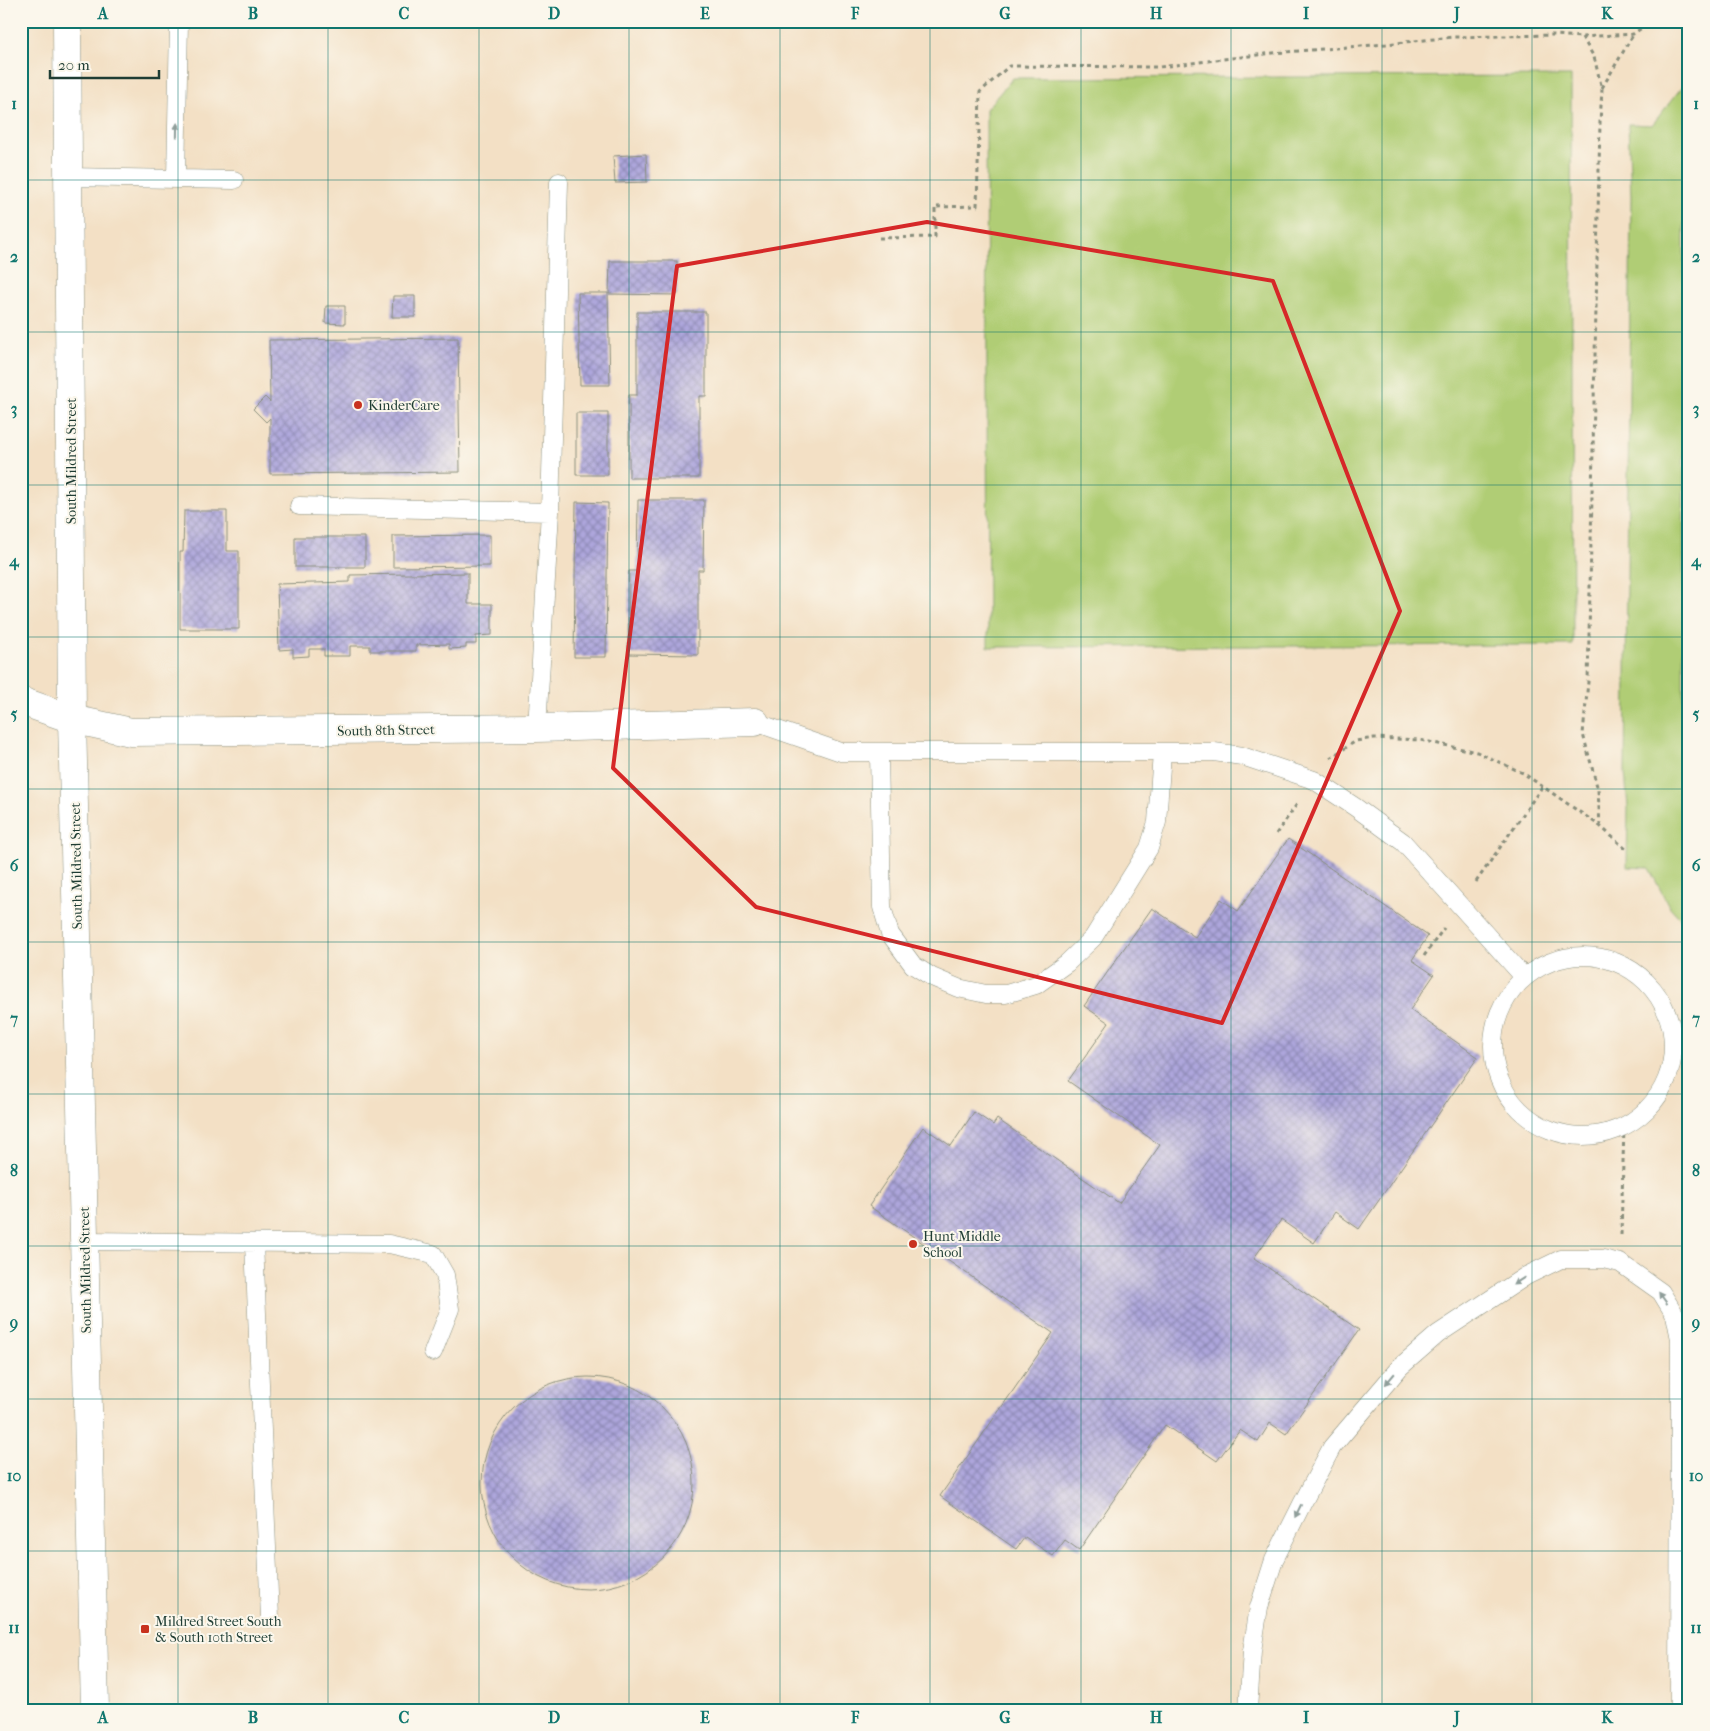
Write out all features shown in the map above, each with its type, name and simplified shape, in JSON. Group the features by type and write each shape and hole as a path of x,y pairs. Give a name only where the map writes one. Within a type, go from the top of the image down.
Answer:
{"main road":[{"name":"South Mildred Street","path":"67,21 72,718 95,1710"},
{"name":"South 8th Street","path":"21,701 72,718 131,732 537,728 755,722"}],"lane":[{"path":"176,179 179,21"},
{"path":"68,177 234,180"},
{"path":"537,728 550,512 559,182"},
{"path":"299,506 550,512"},
{"path":"755,722 841,752 1214,752 1242,756 1314,780 1355,807 1402,842 1524,977"},
{"path":"879,753 882,907 890,934 913,965 932,977 958,988 986,994 1006,994 1036,985 1067,963 1093,938 1149,848 1157,822 1162,753"},
{"path":"1584,956 1606,958 1626,966 1644,979 1658,995 1668,1015 1673,1036 1673,1058 1667,1079 1656,1098 1642,1114 1624,1126 1604,1133 1582,1136 1560,1133 1540,1125 1522,1113 1508,1096 1498,1076 1493,1055 1493,1034 1499,1013 1509,994 1524,977 1542,965 1562,958 1584,956"},
{"path":"84,1242 389,1244 433,1254 446,1275 450,1309 433,1352"},
{"path":"254,1243 270,1618"},
{"path":"1248,1710 1252,1651 1259,1607 1274,1560 1332,1447 1400,1367 1431,1340 1526,1276 1562,1259 1604,1259 1620,1263 1661,1292 1675,1315 1680,1340 1678,1710"}],"path":[{"path":"1602,88 1633,34 1652,21"},
{"path":"879,238 935,237 935,207 977,206 980,92 1009,66 1159,67 1263,54 1386,44 1453,36 1554,35 1582,37 1633,34"},
{"path":"1582,37 1594,57 1602,88 1588,682 1583,734 1598,790 1600,826"},
{"path":"1276,834 1330,758 1356,741 1374,738 1420,740 1478,752 1523,773 1600,826 1627,850"},
{"path":"1424,956 1542,787"},
{"path":"1620,1263 1624,1126"}],"highlighted area":[{"path":"927,222 1273,281 1400,611 1222,1023 756,907 613,768 677,266"}],"green space":[{"path":"1571,76 1573,645 988,647 986,109 1013,78"},
{"path":"1689,78 1689,182 1684,203 1683,774 1689,813 1689,928 1669,906 1649,868 1627,867 1628,807 1625,772 1631,197 1628,124 1652,125"}],"building":[{"path":"646,154 647,182 615,183 613,156"},
{"path":"610,261 677,261 677,295 609,294"},
{"path":"578,293 608,293 610,385 580,385"},
{"path":"393,296 415,296 415,317 392,317"},
{"path":"326,306 345,306 345,324 325,323"},
{"path":"637,312 706,312 706,396 699,396 699,478 629,478 629,395 637,395"},
{"name":"KinderCare","path":"458,338 460,472 270,474 270,418 266,422 253,409 265,397 270,402 269,340"},
{"path":"576,413 608,413 608,475 576,475"},
{"path":"638,500 704,500 703,570 698,570 698,655 628,654 629,571 637,571"},
{"path":"576,502 608,503 606,657 574,657"},
{"path":"184,511 227,511 227,551 239,551 239,629 180,629 180,552 183,552"},
{"path":"490,535 490,566 393,567 393,536"},
{"path":"295,537 365,537 365,567 295,567"},
{"path":"468,573 468,604 492,604 492,635 476,636 476,644 466,644 466,648 449,649 449,644 416,645 416,651 370,651 370,646 350,646 350,656 324,656 324,649 309,649 309,656 293,657 293,649 279,650 277,584 350,582 350,575"},
{"path":"1288,839 1428,936 1412,960 1434,975 1410,1010 1478,1057 1359,1229 1335,1212 1314,1243 1281,1220 1254,1258 1359,1330 1286,1434 1270,1423 1258,1442 1240,1430 1217,1461 1165,1425 1079,1550 1065,1540 1053,1556 1025,1537 1016,1549 940,1496 1053,1333 869,1206 923,1127 951,1146 974,1112 993,1125 997,1119 1119,1203 1160,1145 1068,1081 1109,1023 1084,1006 1152,908 1195,937 1221,899 1238,911"},
{"path":"588,1377 609,1379 629,1385 647,1395 663,1408 676,1424 686,1442 692,1462 694,1483 692,1504 686,1524 676,1542 663,1558 647,1571 629,1581 609,1587 588,1589 567,1587 547,1581 529,1571 513,1558 500,1542 490,1524 484,1504 482,1483 484,1462 490,1442 500,1424 513,1408 529,1395 547,1385 567,1379"}],"place":[{"name":"KinderCare","path":"358,405"},
{"name":"Hunt Middle School","path":"913,1244"},
{"name":"Mildred Street South & South 10th Street","path":"145,1629"}]}
